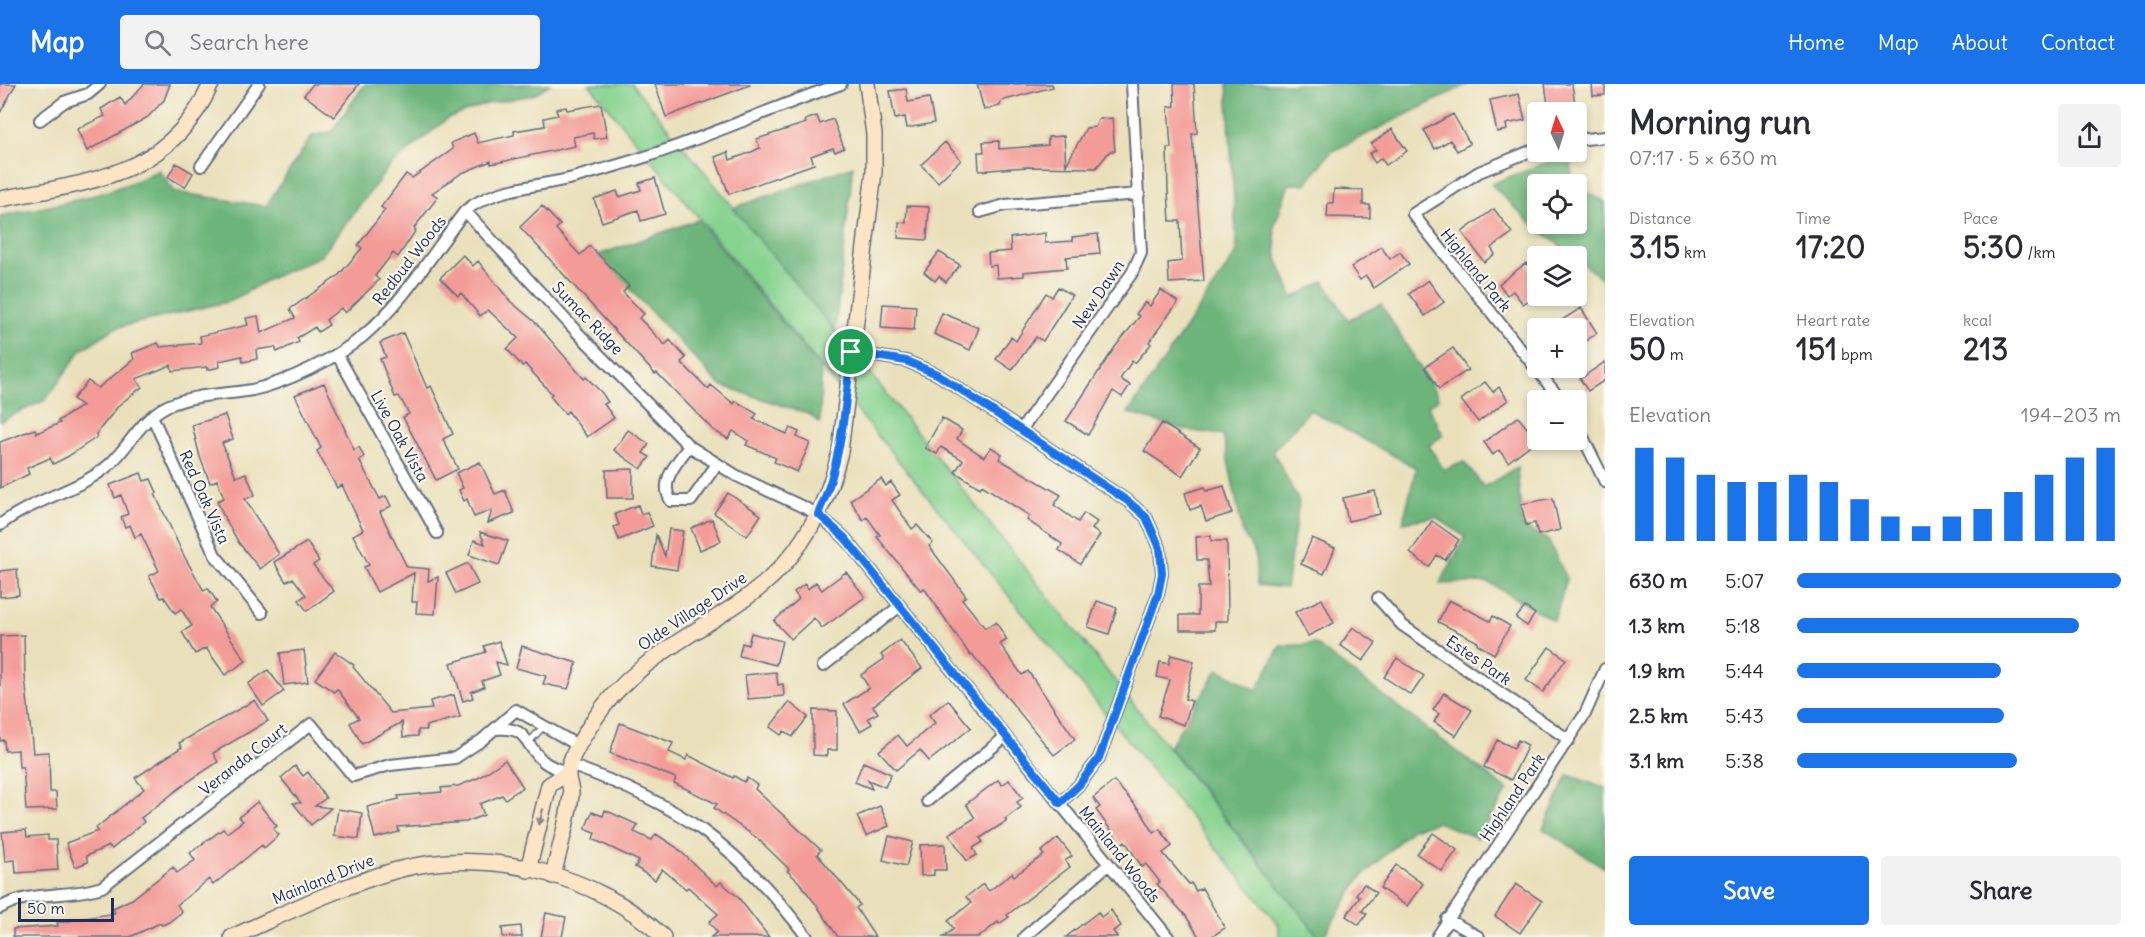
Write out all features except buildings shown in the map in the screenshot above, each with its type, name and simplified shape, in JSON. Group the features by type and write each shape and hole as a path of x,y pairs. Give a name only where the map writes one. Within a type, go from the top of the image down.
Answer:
{"street":[{"path":"40,120 64,102 88,94 100,84"},
{"path":"0,199 103,179 135,166 176,136 198,110 211,84"},
{"path":"201,166 259,84"},
{"name":"Redbud Woods","path":"0,525 16,512 97,474 111,463 152,416 181,401 255,389 273,383 337,354 361,338 396,304 465,212 478,200 496,193 574,178 645,157 708,136 841,84"},
{"name":"Olde Village Drive","path":"528,870 549,785 569,769 595,718 620,687 661,652 749,596 768,580 800,544 818,514 833,480 840,452 874,172 874,134 867,84"},
{"name":"New Dawn","path":"1021,430 1137,264 1142,236 1132,84"},
{"path":"1587,139 1605,137"},
{"name":"Highland Park","path":"1527,152 1479,172 1413,214 1552,390"},
{"path":"980,212 1005,205 1139,194"},
{"name":"Sumac Ridge","path":"465,212 528,276 576,331 689,446 717,464 818,514"},
{"path":"851,352 878,355 922,366 952,383 1129,502 1146,517 1160,548 1162,565 1158,594 1102,751 1091,771 1060,803"},
{"name":"Live Oak Vista","path":"337,354 437,533"},
{"name":"Red Oak Vista","path":"152,416 215,555 262,613"},
{"path":"1587,445 1605,482"},
{"path":"689,446 667,481 666,492 671,501 691,501 717,464"},
{"name":"Mainland Woods","path":"818,514 845,538 1168,937"},
{"name":"Estes Park","path":"1378,598 1402,625 1569,740"},
{"path":"823,666 900,606"},
{"name":"Highland Park","path":"1437,937 1569,740 1585,714 1605,669"},
{"name":"Veranda Court","path":"0,908 20,900 72,895 102,887 312,724 353,776 390,765 455,758 495,729 516,710 579,746"},
{"path":"495,729 516,730 530,741 534,751 548,765 569,769 642,792 693,822 736,856 760,879 807,937"},
{"path":"927,801 1005,737"},
{"path":"553,876 572,793 569,769"},
{"name":"Mainland Drive","path":"232,937 346,886 399,869 463,862 528,870 553,876 604,896 636,915 663,937"},
{"path":"1024,937 1109,864"},
{"path":"1447,919 1479,937"}],"lane":[{"path":"530,741 544,726"}],"green space":[{"path":"365,84 550,84 533,95 486,104 447,119 389,167 321,256 267,280 231,301 115,328 81,350 46,400 0,421 0,216 101,193 159,170 175,192 266,206 312,136 331,132"},
{"path":"589,84 632,84 865,367 1319,937 1279,937 1279,925"},
{"path":"1227,84 1468,84 1331,152 1306,184 1289,184 1274,227 1277,258 1293,298 1324,281 1348,320 1381,304 1439,398 1428,406 1443,435 1429,446 1444,470 1464,462 1484,487 1517,467 1522,526 1548,540 1567,579 1554,621 1488,582 1440,584 1465,537 1436,517 1403,522 1416,468 1310,410 1273,451 1299,502 1286,588 1257,585 1255,553 1243,534 1223,435 1186,430 1128,413 1237,252"},
{"path":"1548,162 1571,162 1572,174 1527,174 1527,220 1491,184"},
{"path":"853,166 835,331 733,208"},
{"path":"1587,192 1605,202 1605,281 1587,267 1587,246 1560,246 1545,234 1587,234"},
{"path":"698,220 821,369 820,423 808,414 720,385 598,255"},
{"path":"1315,644 1508,790 1478,838 1437,822 1412,829 1359,880 1323,937 1319,937 1169,747 1218,669 1257,690 1280,646"},
{"path":"1568,775 1605,788 1605,868 1543,829"}],"route":[{"path":"851,352 906,361 937,374 1129,502 1146,517 1155,532 1162,565 1158,594 1099,758 1079,785 1060,803 845,538 818,514 833,480 840,452 851,352"}]}
